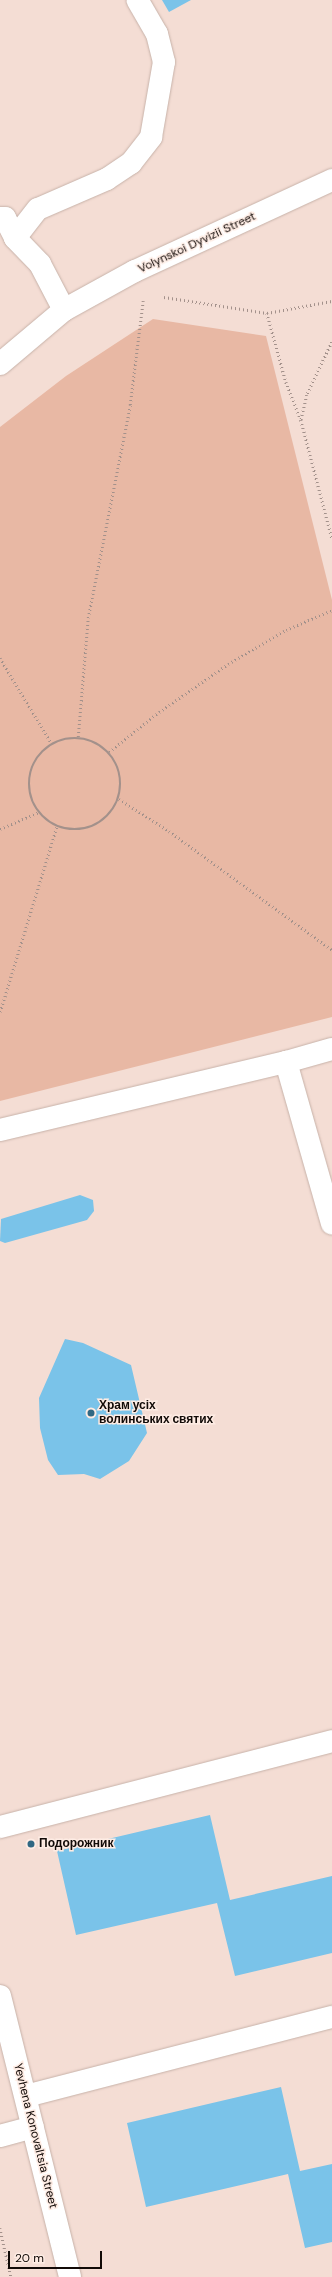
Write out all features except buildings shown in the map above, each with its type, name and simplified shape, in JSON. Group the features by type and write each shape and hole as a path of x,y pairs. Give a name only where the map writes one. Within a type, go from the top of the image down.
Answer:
{"street":[{"path":"15,238 38,209 107,178 131,164 151,137 164,62 157,34 137,0"},
{"name":"Volynskoi Dyvizii Street","path":"64,310 135,271 332,180"},
{"path":"0,218 5,218 15,238 40,264 64,310 0,364"},
{"path":"0,1130 286,1062 332,1049"},
{"path":"286,1062 332,1224"},
{"path":"0,1827 332,1741"},
{"name":"Yevhena Konovaltsia Street","path":"0,1996 70,2277"},
{"path":"26,2096 332,2017"},
{"path":"0,2136 33,2127"}],"path":[{"path":"164,297 267,313 332,301"},
{"path":"78,737 88,618 130,404 143,301"},
{"path":"267,313 286,382 301,420 332,538"},
{"path":"301,420 307,394 332,342"},
{"path":"109,752 228,664 286,630 332,610"},
{"path":"0,658 52,744"},
{"path":"78,737 100,744 109,752 121,774 119,799 105,820 94,826 70,830 57,826 39,812 32,800 30,775 42,752 52,744 78,737"},
{"path":"119,799 175,835 332,950"},
{"path":"0,829 39,812"},
{"path":"0,1012 57,826"},
{"path":"0,2228 11,2277"}],"shaded area":[{"path":"153,319 266,336 332,600 332,1017 0,1101 0,427 66,376"}],"place":[{"name":"Храм усіх волинських святих","path":"91,1413"},
{"name":"Подорожник","path":"31,1844"}]}
